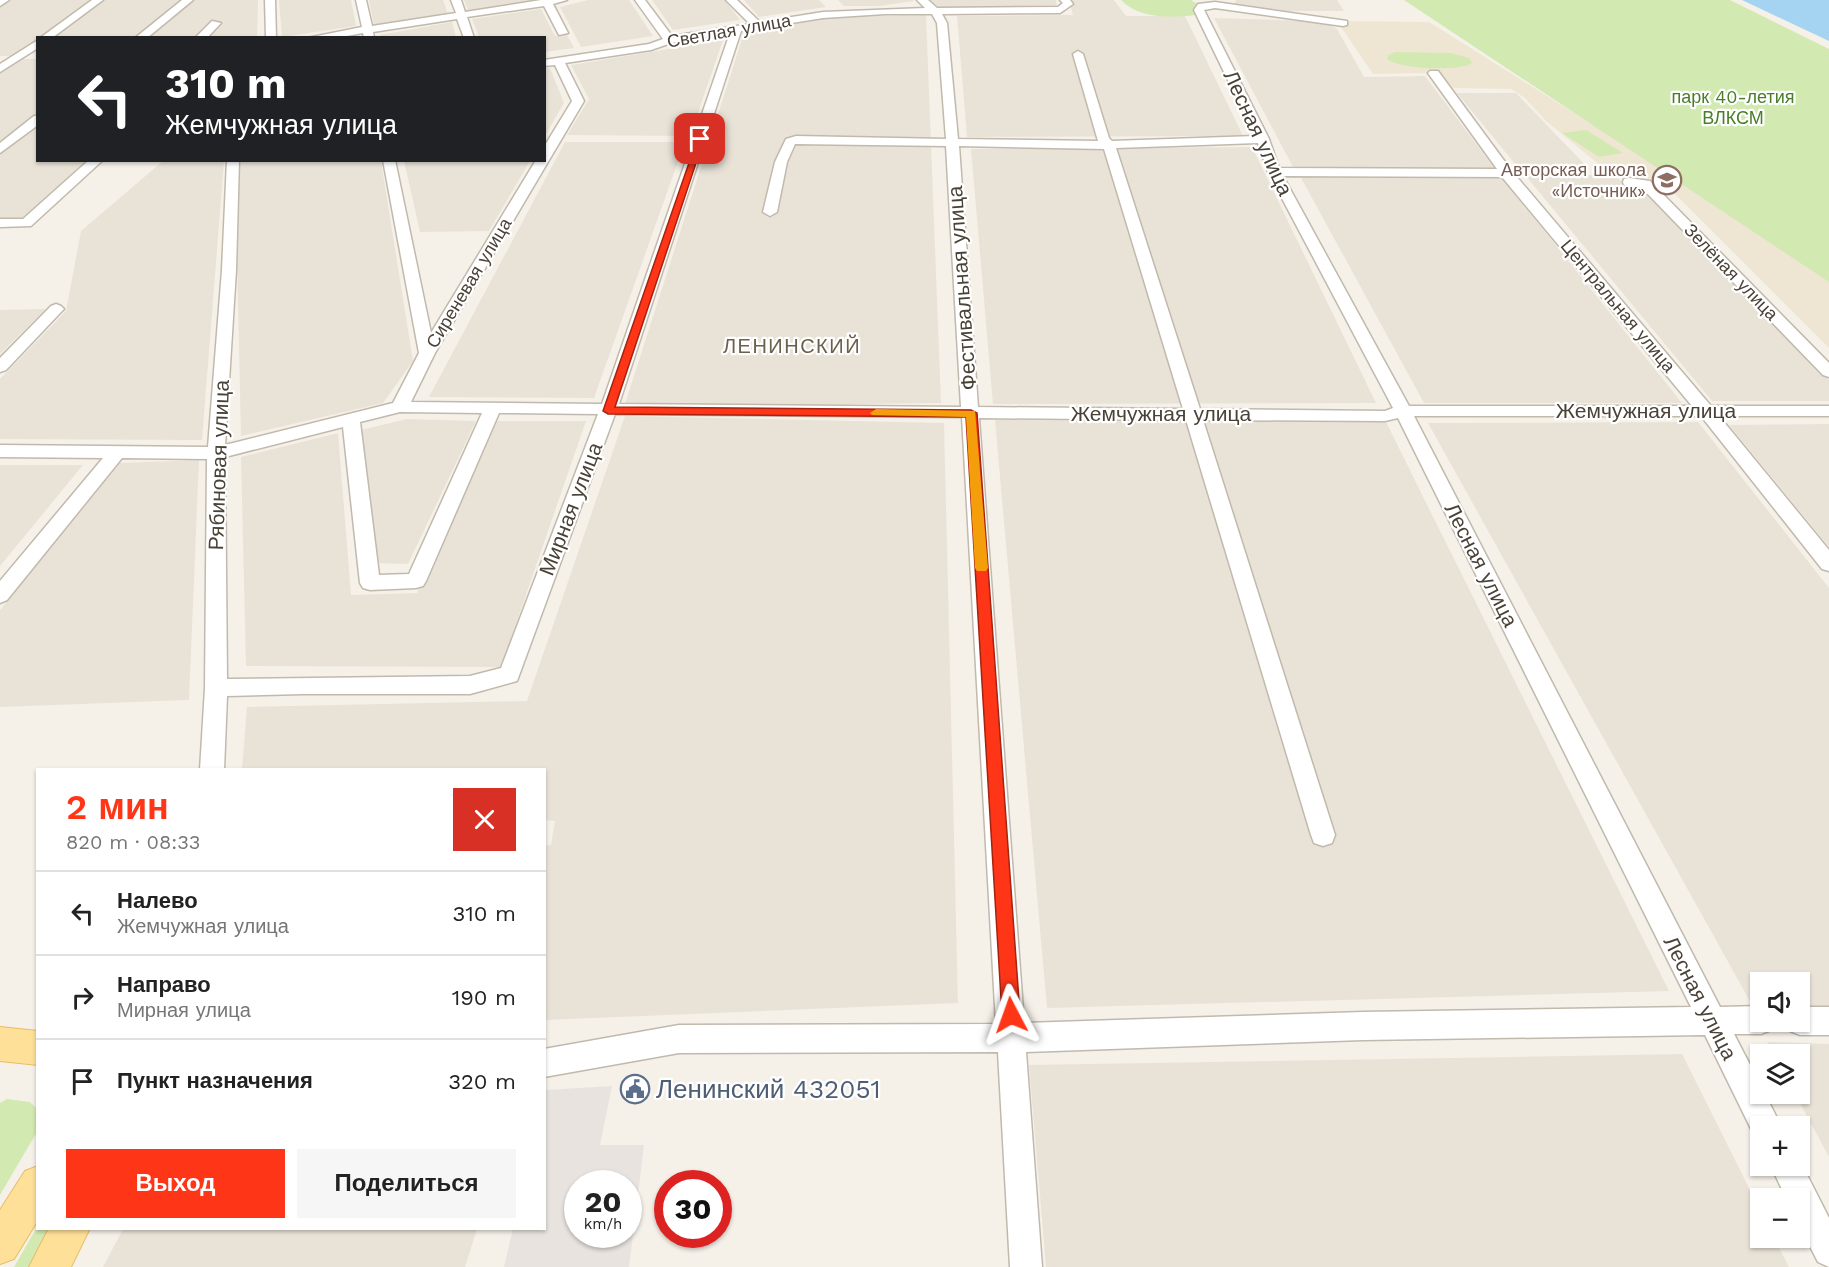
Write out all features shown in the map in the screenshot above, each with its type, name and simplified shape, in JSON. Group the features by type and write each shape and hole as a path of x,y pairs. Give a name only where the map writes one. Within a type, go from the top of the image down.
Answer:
{"main road":[{"path":"0,1245 36,1187"},
{"path":"49,1267 70,1230"}],"street":[{"path":"0,3 4,0"},
{"path":"48,36 98,0"},
{"path":"143,36 188,0"},
{"path":"270,0 271,36"},
{"path":"361,0 368,33"},
{"path":"456,0 468,36"},
{"path":"334,36 368,33 562,0"},
{"path":"640,0 669,40"},
{"path":"731,0 757,25"},
{"path":"547,2 564,33"},
{"name":"Лесная улица","path":"1343,23 1215,4 1204,5 1199,10 1263,139 1274,172 1403,411 1761,1116"},
{"name":"Светлая улица","path":"546,63 651,47 669,40 836,10 929,6 1062,5"},
{"name":"Фестивальная улица","path":"929,6 942,23 952,141 1026,1267"},
{"path":"202,36 216,23"},
{"name":"Мирная улица","path":"216,688 303,685 470,686 509,675 608,411 737,29"},
{"path":"0,69 36,44"},
{"path":"1078,54 1103,139 1109,145 1162,311 1323,835"},
{"path":"0,58 36,58"},
{"name":"Сиреневая улица","path":"546,156 578,101 559,61"},
{"name":"Центральная улица","path":"1434,73 1506,173 1705,410 1829,564"},
{"path":"0,149 36,122"},
{"path":"770,212 782,162 790,142 796,140 1109,145 1263,139"},
{"path":"0,223 26,223 95,162"},
{"name":"Рябиновая улица","path":"212,768 216,688 216,453 229,270 233,162"},
{"path":"388,162 427,353"},
{"name":"Сиреневая улица","path":"400,407 427,353 542,162"},
{"path":"1274,172 1506,173"},
{"name":"Зелёная улица","path":"1629,182 1645,183 1829,372"},
{"path":"0,367 56,309"},
{"name":"Жемчужная улица","path":"0,452 216,453 400,407 608,411 1385,416 1403,411 1829,411"},
{"path":"351,420 370,583 416,581 492,409"},
{"path":"0,595 117,452"},
{"path":"546,1063 679,1039 745,1036 1012,1038 1374,1026 1750,1020"},
{"path":"1810,1021 1829,1021"},
{"path":"1791,1176 1829,1251"}],"shaded area":[{"path":"7,0 94,0 43,36 36,36 36,41 14,56 0,56 0,5"},
{"path":"102,0 185,0 138,36 52,36"},
{"path":"191,0 258,0 257,36 146,36"},
{"path":"279,0 351,0 356,26 282,36"},
{"path":"369,0 443,0 448,14 374,25"},
{"path":"464,0 535,0 536,2 468,11"},
{"path":"588,0 629,0 653,36 581,47 560,7"},
{"path":"652,0 725,0 740,20 673,30"},
{"path":"744,0 819,0 826,7 759,17"},
{"path":"838,0 914,1 879,6 844,6"},
{"path":"930,0 1056,0 1057,7 941,9"},
{"path":"1069,0 1114,0 1126,16 1185,16 1243,136 967,137 957,16 1073,15"},
{"path":"1236,0 1337,0 1344,11 1273,11 1234,5"},
{"path":"541,9 555,36 567,35 574,48 546,52 546,36 479,36 472,19"},
{"path":"926,15 941,403 624,407 744,33 820,17"},
{"path":"1214,18 1313,21 1330,25 1337,29 1364,77 1425,76 1495,169 1293,167"},
{"name":"Авторская школа «Источник»","path":"1337,21 1429,22 1829,273 1829,348 1671,190 1632,171 1607,171 1545,120 1525,98 1511,89 1453,88 1443,77 1431,73 1373,74"},
{"path":"452,22 456,36 380,36"},
{"path":"723,40 690,136 567,135 589,99 571,65"},
{"path":"18,59 36,59 36,118 0,146 0,72"},
{"path":"546,68 550,68 564,103 546,134"},
{"path":"1457,93 1516,93 1589,169 1520,170"},
{"path":"36,123 36,162 90,162 25,220 0,220 0,152"},
{"path":"565,142 685,142 594,398 429,397"},
{"path":"1252,147 1376,403 993,404 971,149"},
{"path":"162,162 224,162 202,440 0,439 0,379 66,311 81,231"},
{"path":"240,162 381,162 413,361 383,403 241,436 237,259"},
{"path":"404,162 529,162 489,231 420,232"},
{"path":"1525,175 1612,175 1633,188 1643,188 1829,380 1829,401 1712,401"},
{"path":"1300,176 1502,178 1682,403 1424,403"},
{"path":"0,310 45,310 0,354"},
{"path":"625,416 944,423 958,1003 546,1020 546,846 551,845 555,821 546,820 546,768 242,768 247,707 527,701"},
{"path":"407,419 476,421 408,564 377,563 361,430"},
{"path":"995,420 1386,422 1669,991 1047,1008"},
{"path":"496,421 586,421 501,667 246,666 241,457 338,433 351,595 417,593"},
{"path":"1698,422 1829,588 1829,1011 1810,1011 1810,972 1750,972 1750,1001 1428,423"},
{"path":"1829,424 1829,547 1729,425"},
{"path":"199,460 189,700 0,707 0,610 120,463"},
{"path":"0,465 83,465 0,566"},
{"path":"1767,1042 1829,1044 1829,1157 1810,1122 1810,1116 1807,1116 1800,1104 1810,1104 1810,1044 1768,1044"},
{"path":"1682,1054 1750,1190 1750,1248 1779,1248 1789,1267 1046,1267 1029,1065"},
{"path":"612,1086 600,1145 644,1145 641,1170 564,1170 564,1248 631,1248 629,1267 504,1267 513,1230 546,1230 546,1090"},
{"path":"122,1230 477,1230 465,1267 103,1267"}],"green space":[{"path":"1121,0 1191,0 1202,7 1195,15 1156,16 1137,11"},
{"name":"парк 40-летия ВЛКСМ","path":"1404,0 1730,0 1829,49 1829,282"},
{"path":"1395,52 1451,53 1469,58 1472,63 1455,68 1416,67 1387,59 1388,55"},
{"path":"1586,130 1623,153 1599,157 1562,133"},
{"path":"7,1099 30,1102 36,1108 36,1134 0,1195 0,1103"},
{"path":"36,1229 54,1230 33,1267 14,1267"}],"water":[{"path":"1742,0 1829,0 1829,41"}],"slow traffic":[{"path":"876,413 971,413 981,568"}],"place":[{"name":"Авторская школа «Источник»","path":"1667,180"},
{"name":"Ленинский 432051","path":"635,1089"}],"district":[{"name":"ЛЕНИНСКИЙ","path":"792,346"}],"route":[{"path":"700,139 608,411 971,413 1011,1015"}]}
